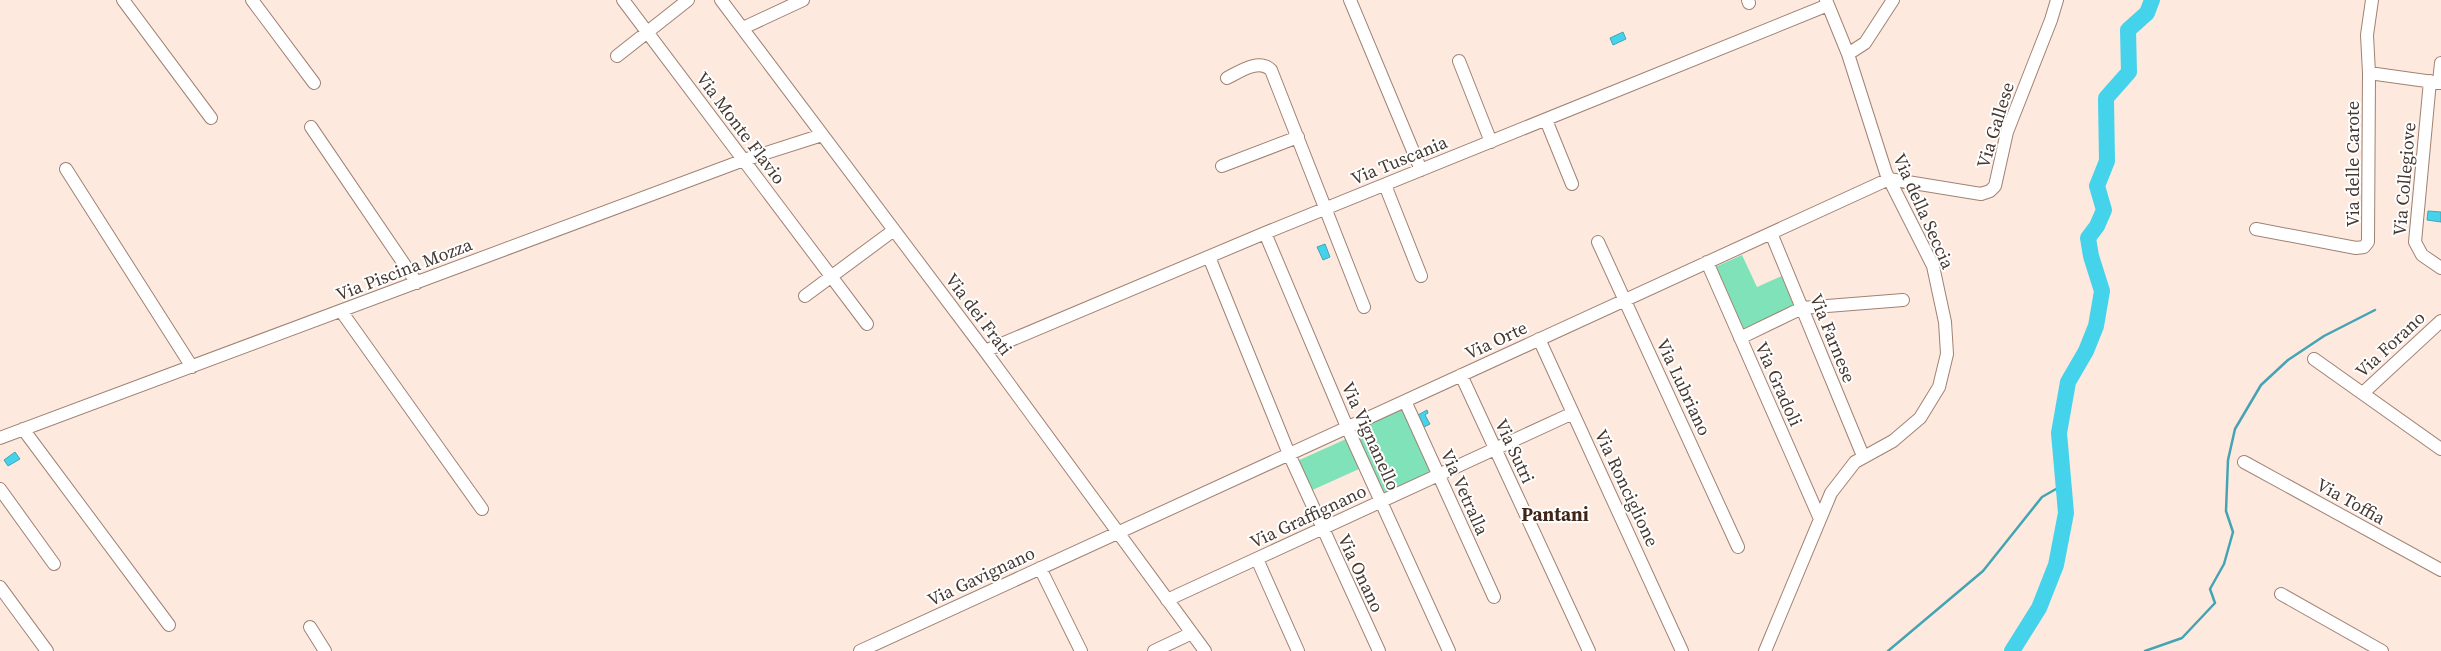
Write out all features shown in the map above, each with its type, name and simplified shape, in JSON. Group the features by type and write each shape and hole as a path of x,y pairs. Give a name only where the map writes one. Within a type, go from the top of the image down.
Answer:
{"street":[{"path":"123,0 211,118"},
{"path":"252,0 314,83"},
{"name":"Via Monte Flavio","path":"623,0 867,324"},
{"path":"617,56 688,0"},
{"name":"Via dei Frati","path":"721,0 985,351 1205,651"},
{"path":"743,28 803,0"},
{"path":"1350,0 1421,170"},
{"path":"1848,54 1865,43 1893,0"},
{"name":"Via Gallese","path":"1889,179 1981,194 1992,189 2009,127 2051,20 2056,0"},
{"name":"Via delle Carote","path":"2256,229 2356,248 2364,247 2367,244 2370,236 2367,205 2370,162 2367,35 2372,0"},
{"name":"Via Tuscania","path":"985,351 1265,233 1546,120 1827,3"},
{"name":"Via della Seccia","path":"1765,651 1835,486 1853,464 1863,456 1893,441 1920,418 1938,387 1947,354 1945,322 1933,266 1889,179 1848,54 1827,3"},
{"path":"1459,61 1491,142"},
{"name":"Via Collegiove","path":"2441,63 2415,242 2422,255 2441,268"},
{"path":"1227,78 1257,65 1270,68 1364,307"},
{"path":"2369,73 2437,82"},
{"path":"1546,120 1572,184"},
{"path":"311,127 417,282"},
{"name":"Via Piscina Mozza","path":"0,438 744,160 822,135"},
{"path":"1222,166 1298,137"},
{"path":"66,169 192,367"},
{"name":"Via Orte","path":"1117,533 1889,179"},
{"path":"1385,185 1421,276"},
{"path":"805,296 894,230"},
{"name":"Via Vignanello","path":"1265,233 1347,427 1449,651"},
{"name":"Via Farnese","path":"1771,233 1863,456"},
{"name":"Via Lubriano","path":"1598,242 1738,547"},
{"name":"Via Onano","path":"1209,257 1288,454 1379,651"},
{"name":"Via Gradoli","path":"1707,262 1820,519"},
{"path":"1740,338 1802,308 1903,300"},
{"path":"341,311 482,509"},
{"name":"Via Forano","path":"2363,393 2441,321"},
{"name":"Via Ronciglione","path":"1539,339 1682,651"},
{"path":"2314,359 2441,449"},
{"name":"Via Sutri","path":"1461,375 1589,651"},
{"name":"Via Vetralla","path":"1405,401 1494,597"},
{"name":"Via Graffignano","path":"1167,600 1573,413"},
{"path":"23,429 169,626"},
{"name":"Via Toffia","path":"2244,462 2441,570"},
{"path":"0,489 54,564"},
{"name":"Via Gavignano","path":"860,651 882,646 1040,568 1117,533"},
{"path":"1257,559 1298,651"},
{"path":"1040,568 1080,651"},
{"path":"0,587 47,651"},
{"path":"2281,594 2382,651"},
{"path":"310,627 325,651"},
{"path":"1154,651 1192,633"}],"green space":[{"path":"1742,255 1757,287 1784,275 1800,308 1743,334 1713,268"},
{"path":"1402,409 1432,475 1381,497 1352,431"},
{"path":"1346,439 1359,469 1308,492 1295,462"}],"water":[{"path":"1623,32 1626,39 1613,45 1610,38"},
{"path":"2428,211 2441,212 2441,222 2427,220"},
{"path":"1325,244 1330,257 1323,260 1317,247"},
{"path":"1427,410 1428,413 1425,415 1430,424 1424,427 1418,415"},
{"path":"15,452 20,459 8,466 4,460"}],"waterway":[{"path":"2012,651 2039,608 2056,565 2066,513 2059,433 2068,382 2086,351 2096,326 2102,291 2091,256 2088,238 2097,226 2104,210 2097,186 2107,161 2106,98 2129,72 2128,30 2147,13 2152,0"},
{"path":"2145,651 2182,638 2215,603 2210,589 2224,564 2233,532 2226,511 2228,460 2235,429 2261,385 2288,360 2324,336 2375,310"},
{"path":"1888,651 1983,571 2042,497 2063,485"}],"district":[{"name":"Pantani","path":"1555,514"}]}
